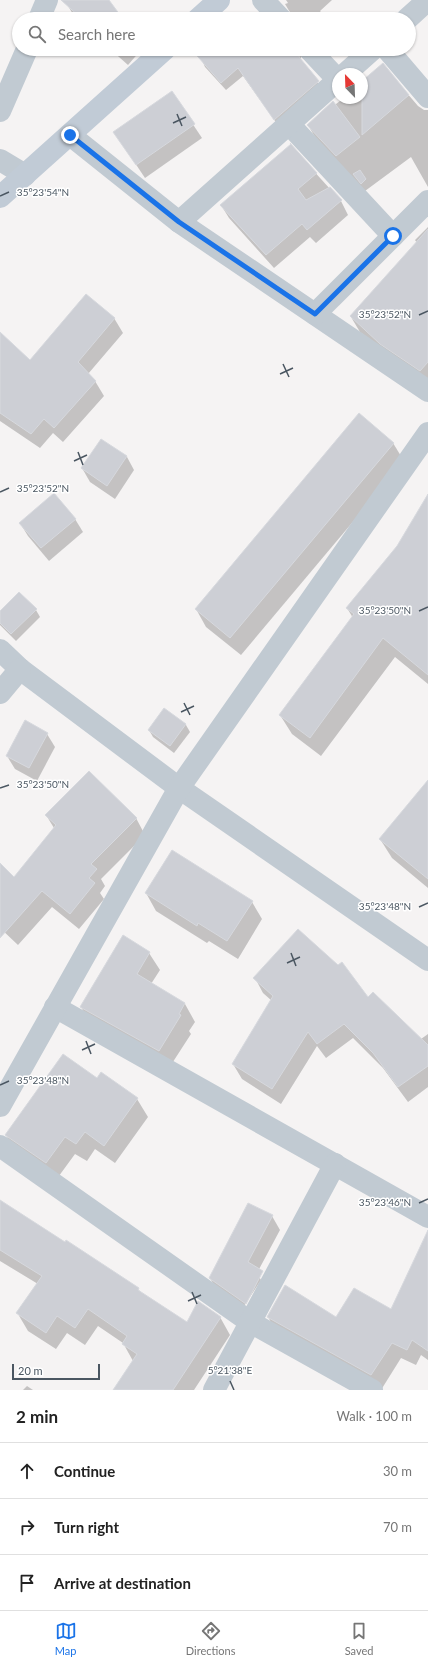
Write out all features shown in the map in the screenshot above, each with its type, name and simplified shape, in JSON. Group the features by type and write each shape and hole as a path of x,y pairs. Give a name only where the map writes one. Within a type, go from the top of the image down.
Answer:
{"street":[{"path":"42,12 47,0"},
{"path":"206,12 220,0"},
{"path":"263,0 274,12"},
{"path":"415,12 428,0"},
{"path":"0,111 23,56"},
{"path":"0,197 157,56"},
{"path":"316,56 332,74"},
{"path":"352,68 365,56"},
{"path":"393,56 428,97"},
{"path":"179,222 332,85"},
{"path":"289,124 393,236"},
{"path":"70,135 179,222 428,391"},
{"path":"0,160 24,175"},
{"path":"315,314 428,202"},
{"path":"0,1106 179,788 428,432"},
{"path":"0,650 20,669 179,788 428,960"},
{"path":"0,693 20,669"},
{"path":"55,1007 428,1217"},
{"path":"0,1146 250,1322 372,1390"},
{"path":"214,1390 335,1164"}],"building":[{"path":"61,0 109,0 118,12 74,12"},
{"path":"197,56 299,56 319,81 274,120 238,68 221,83"},
{"path":"383,63 409,95 362,135 362,104 368,104 368,76"},
{"path":"172,91 195,124 136,165 113,132"},
{"path":"332,102 332,104 335,104 360,137 336,156 307,125"},
{"path":"291,144 317,173 298,189 306,200 330,187 342,200 307,230 302,224 266,255 220,205"},
{"path":"360,170 366,179 361,184 353,174"},
{"path":"428,229 428,362 420,371 380,344 350,316"},
{"path":"86,294 115,318 78,362 96,381 54,428 44,419 31,434 0,413 0,332 30,360"},
{"path":"359,413 394,443 230,638 195,609"},
{"path":"101,439 127,456 107,486 81,468"},
{"path":"54,493 76,519 41,548 19,523"},
{"path":"428,494 428,675 383,638 310,738 279,715 354,614 346,608 397,546"},
{"path":"19,592 37,609 11,634 0,623 0,611"},
{"path":"164,708 186,724 170,746 148,730"},
{"path":"25,720 48,733 29,768 6,756"},
{"path":"89,771 137,818 91,864 97,869 89,878 95,883 70,914 42,891 0,938 0,863 14,877 56,825 45,815"},
{"path":"428,780 428,879 379,839"},
{"path":"172,850 253,901 227,941 198,923 197,926 145,893"},
{"path":"298,929 338,965 342,962 368,997 373,992 428,1045 428,1066 398,1087 373,1053 344,1024 317,1044 308,1032 272,1089 232,1064 273,996 253,978"},
{"path":"123,935 150,952 137,974 185,1003 179,1014 181,1015 159,1051 80,1007"},
{"path":"63,1054 97,1078 101,1072 138,1098 104,1146 85,1132 76,1144 65,1137 46,1163 5,1135"},
{"path":"0,1200 65,1242 66,1240 139,1288 138,1290 187,1322 198,1301 221,1317 173,1390 113,1390 137,1354 122,1344 127,1336 88,1309 75,1328 57,1316 46,1333 16,1313 42,1276 0,1250"},
{"path":"248,1203 273,1215 248,1262 263,1271 246,1304 209,1278"},
{"path":"428,1230 428,1351 412,1340 407,1350 392,1343 371,1375 267,1317 285,1285 336,1317 354,1288 391,1309"}],"route":[{"path":"70,135 179,222 315,314 393,236"}]}
